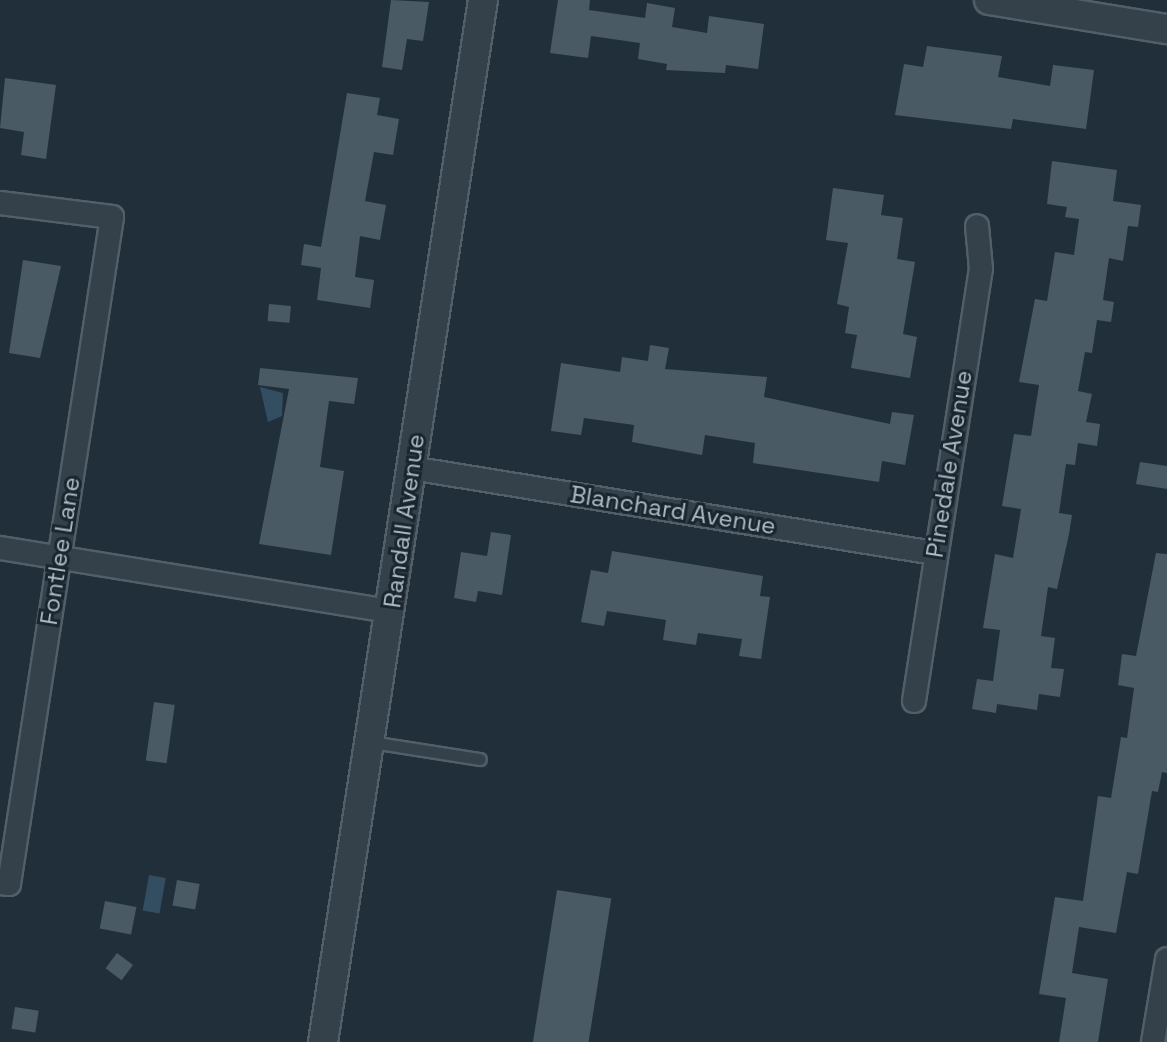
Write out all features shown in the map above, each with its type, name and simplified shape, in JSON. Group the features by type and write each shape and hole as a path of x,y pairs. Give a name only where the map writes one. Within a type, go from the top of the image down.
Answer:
{"street":[{"name":"Randall Avenue","path":"323,1042 483,0"},
{"path":"1002,1 1167,29"},
{"name":"Fontlee Lane","path":"0,203 112,217 4,883"},
{"name":"Pinedale Avenue","path":"914,701 934,553 981,269 977,226"},
{"name":"Blanchard Avenue","path":"411,468 934,553"},
{"path":"0,548 391,611"},
{"path":"1153,1042 1167,959"}],"lane":[{"path":"371,742 480,759"}],"water":[{"path":"260,387 283,393 282,416 268,422"},
{"path":"149,875 166,878 159,913 143,910"}],"building":[{"path":"391,0 429,2 423,41 407,39 402,70 382,67"},
{"path":"558,0 590,0 589,10 645,18 647,3 675,8 672,27 707,33 709,16 764,24 758,69 726,65 725,73 666,70 667,64 638,59 640,43 591,36 588,58 550,53"},
{"path":"927,46 1002,56 998,77 1050,86 1053,65 1094,70 1086,129 1013,119 1011,129 895,115 904,64 923,67"},
{"path":"5,78 56,85 46,159 21,155 24,132 0,128"},
{"path":"347,93 380,98 377,115 399,119 393,155 374,152 365,201 386,205 380,240 360,236 355,277 374,280 370,308 317,300 321,268 301,265 304,244 321,247"},
{"path":"1052,161 1117,170 1113,201 1141,205 1138,227 1128,226 1123,261 1109,258 1103,300 1114,302 1111,322 1097,320 1092,353 1085,352 1078,391 1092,394 1086,422 1100,424 1097,446 1078,443 1075,465 1066,464 1059,513 1072,515 1057,589 1048,587 1041,636 1055,638 1051,668 1064,669 1060,697 1039,694 1037,710 997,704 996,713 972,709 977,679 993,681 1000,630 983,628 995,554 1013,558 1021,509 1002,506 1014,434 1031,436 1039,385 1019,382 1035,299 1047,301 1055,252 1074,255 1079,219 1065,217 1067,207 1047,204"},
{"path":"833,188 884,195 881,215 903,218 897,259 915,262 903,334 917,337 910,378 851,368 857,335 845,333 849,307 837,304 848,243 826,240"},
{"path":"23,260 61,266 40,358 9,353"},
{"path":"269,304 291,306 289,323 268,321"},
{"path":"650,345 669,348 665,369 767,377 764,397 890,424 892,412 914,415 905,465 882,461 879,482 753,463 755,443 705,435 702,455 632,442 634,425 584,418 581,435 551,431 561,363 620,372 622,357 648,361"},
{"path":"260,368 358,378 354,404 329,401 320,467 344,471 331,555 259,544 289,389 258,385"},
{"path":"1140,462 1167,466 1167,489 1136,484"},
{"path":"491,532 511,535 502,595 478,591 476,602 454,598 461,552 487,556"},
{"path":"612,551 763,576 760,596 770,597 761,659 739,656 742,639 698,633 696,645 663,640 666,620 607,611 604,626 581,622 591,570 608,573"},
{"path":"1156,553 1167,554 1167,773 1162,772 1158,792 1152,791 1138,874 1127,872 1116,933 1079,927 1072,973 1108,979 1098,1042 1059,1042 1066,998 1039,994 1055,897 1083,901 1098,796 1111,798 1121,737 1127,738 1134,688 1118,685 1122,654 1136,656"},
{"path":"154,702 175,705 167,763 146,760"},
{"path":"177,880 200,884 195,910 172,906"},
{"path":"557,890 611,899 589,1042 533,1042"},
{"path":"105,901 136,907 131,935 100,928"},
{"path":"117,953 133,965 122,980 106,968"},
{"path":"15,1007 39,1011 35,1032 12,1029"}]}
